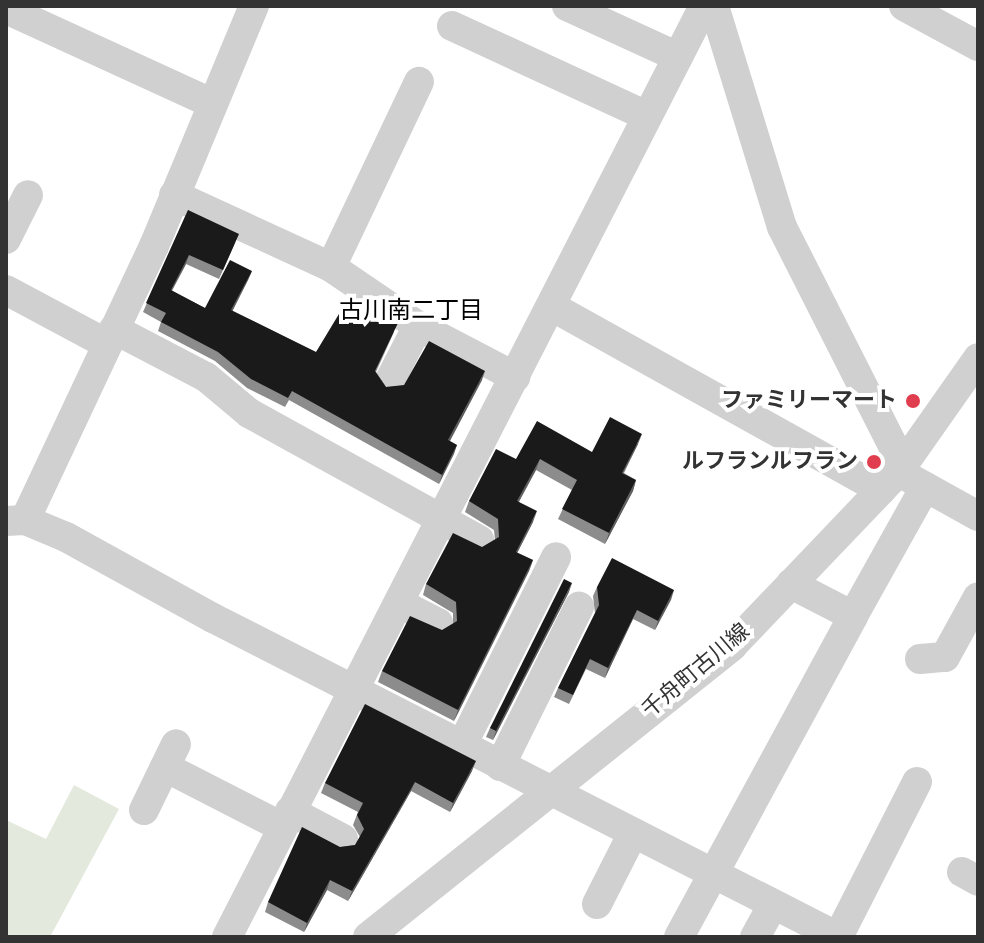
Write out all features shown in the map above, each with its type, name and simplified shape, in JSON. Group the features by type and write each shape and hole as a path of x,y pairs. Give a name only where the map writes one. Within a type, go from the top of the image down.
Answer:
{"street":[{"path":"254,6 110,336 15,520 838,937 917,782"},
{"path":"567,6 678,57"},
{"path":"227,937 704,6"},
{"path":"714,6 782,227 894,476"},
{"path":"904,6 978,46"},
{"path":"8,8 211,103"},
{"path":"452,26 647,116"},
{"path":"331,267 407,136 419,82"},
{"path":"6,239 28,195"},
{"path":"174,195 331,267 418,326 515,377"},
{"path":"6,290 206,377 249,413 479,540"},
{"path":"551,306 894,476 925,487 978,516"},
{"path":"390,380 418,326"},
{"name":"千舟町古川線","path":"368,937 732,646 894,476 978,358"},
{"path":"679,937 925,487"},
{"path":"462,745 556,557"},
{"path":"791,584 853,616"},
{"path":"920,659 945,657 978,597"},
{"path":"399,603 438,623"},
{"path":"500,766 579,607"},
{"path":"144,810 171,756 286,819 343,839"},
{"path":"597,904 633,833"},
{"path":"755,937 773,905"}],"shaded area":[{"path":"74,785 119,809 50,937 6,937 6,820 46,839"}],"building":[{"path":"188,210 239,234 223,270 189,255 171,290 205,308 230,260 252,271 231,310 316,352 345,304 380,323 384,316 398,323 375,371 386,387 404,385 429,341 485,371 448,440 457,445 442,475 292,391 288,398 251,379 218,352 161,322 166,313 146,303"},
{"path":"610,417 642,434 622,473 636,480 609,533 562,509 577,480 540,459 517,501 537,511 516,552 533,560 458,710 382,671 410,616 442,630 457,621 456,602 426,584 453,533 482,547 499,537 498,519 469,501 496,449 516,459 537,421 592,452"},
{"path":"612,558 674,590 658,621 637,610 608,668 590,659 573,695 558,688 599,605 597,587"},
{"path":"564,579 572,583 496,731 490,728"},
{"path":"365,704 476,761 453,803 415,782 352,891 330,880 307,923 268,902 302,827 340,847 355,845 364,829 357,815 363,803 325,783"}],"place":[{"name":"ファミリーマート","path":"913,401"},
{"name":"ルフランルフラン","path":"874,462"}],"district":[{"name":"古川南二丁目","path":"411,311"}]}
